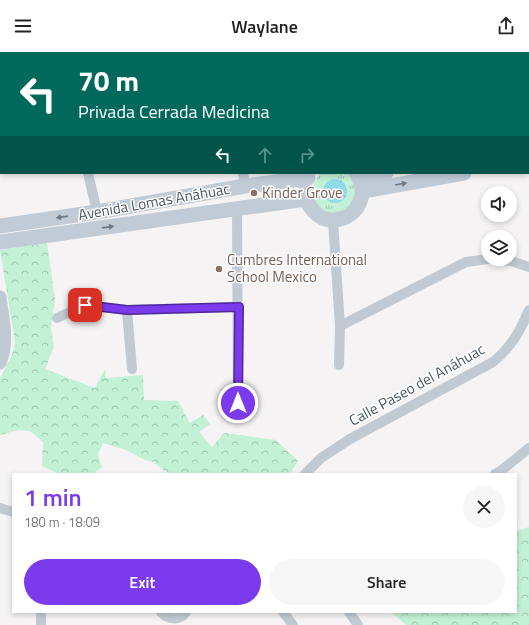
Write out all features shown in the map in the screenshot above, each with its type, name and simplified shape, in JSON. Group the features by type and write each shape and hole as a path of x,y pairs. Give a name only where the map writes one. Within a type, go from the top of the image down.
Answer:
{"main road":[{"path":"359,180 382,174"},
{"path":"359,180 449,174"},
{"name":"Avenida Lomas Anáhuac","path":"2,227 97,212 244,180 309,176"},
{"path":"309,176 305,188 306,199 311,209 316,214 333,221 343,218 353,212 359,205 359,180"},
{"name":"Avenida Lomas Anáhuac","path":"0,242 306,199"}],"street":[{"path":"88,174 97,212"},
{"path":"238,208 238,403"},
{"path":"333,221 340,326 339,365"},
{"path":"340,326 466,262 481,260"},
{"path":"517,263 529,267"},
{"path":"0,297 5,345 0,363"},
{"path":"57,318 85,305 127,310 239,307"},
{"path":"127,310 132,369"},
{"name":"Calle Paseo del Anáhuac","path":"306,473 321,458 350,439 493,362 514,340 522,327 529,310"},
{"path":"497,473 529,448"},
{"path":"0,508 12,512"},
{"path":"41,613 41,625"},
{"path":"162,613 169,618 178,618 186,613"},
{"path":"284,613 293,625"},
{"path":"350,613 358,625"}],"green space":[{"path":"320,174 349,174 357,187 350,207 336,213 322,210 314,199 313,193 316,179"},
{"path":"47,242 55,300 51,327 54,347 45,369 95,388 105,369 106,378 143,375 144,400 178,401 190,423 203,415 210,424 199,432 212,447 224,433 276,440 298,461 291,473 168,473 153,462 145,460 126,450 103,443 98,454 102,467 94,473 57,473 42,466 43,442 30,431 18,430 0,435 0,378 12,355 15,342 0,250"},
{"path":"529,527 529,625 406,625 392,613 517,613 517,531"}],"water":[{"path":"335,179 343,183 347,191 343,199 335,203 327,199 323,191 327,183"}],"place":[{"name":"Kinder Grove","path":"254,193"},
{"name":"Cumbres International School Mexico","path":"219,269"}],"route":[{"path":"85,305 127,310 239,307 238,403"}]}
